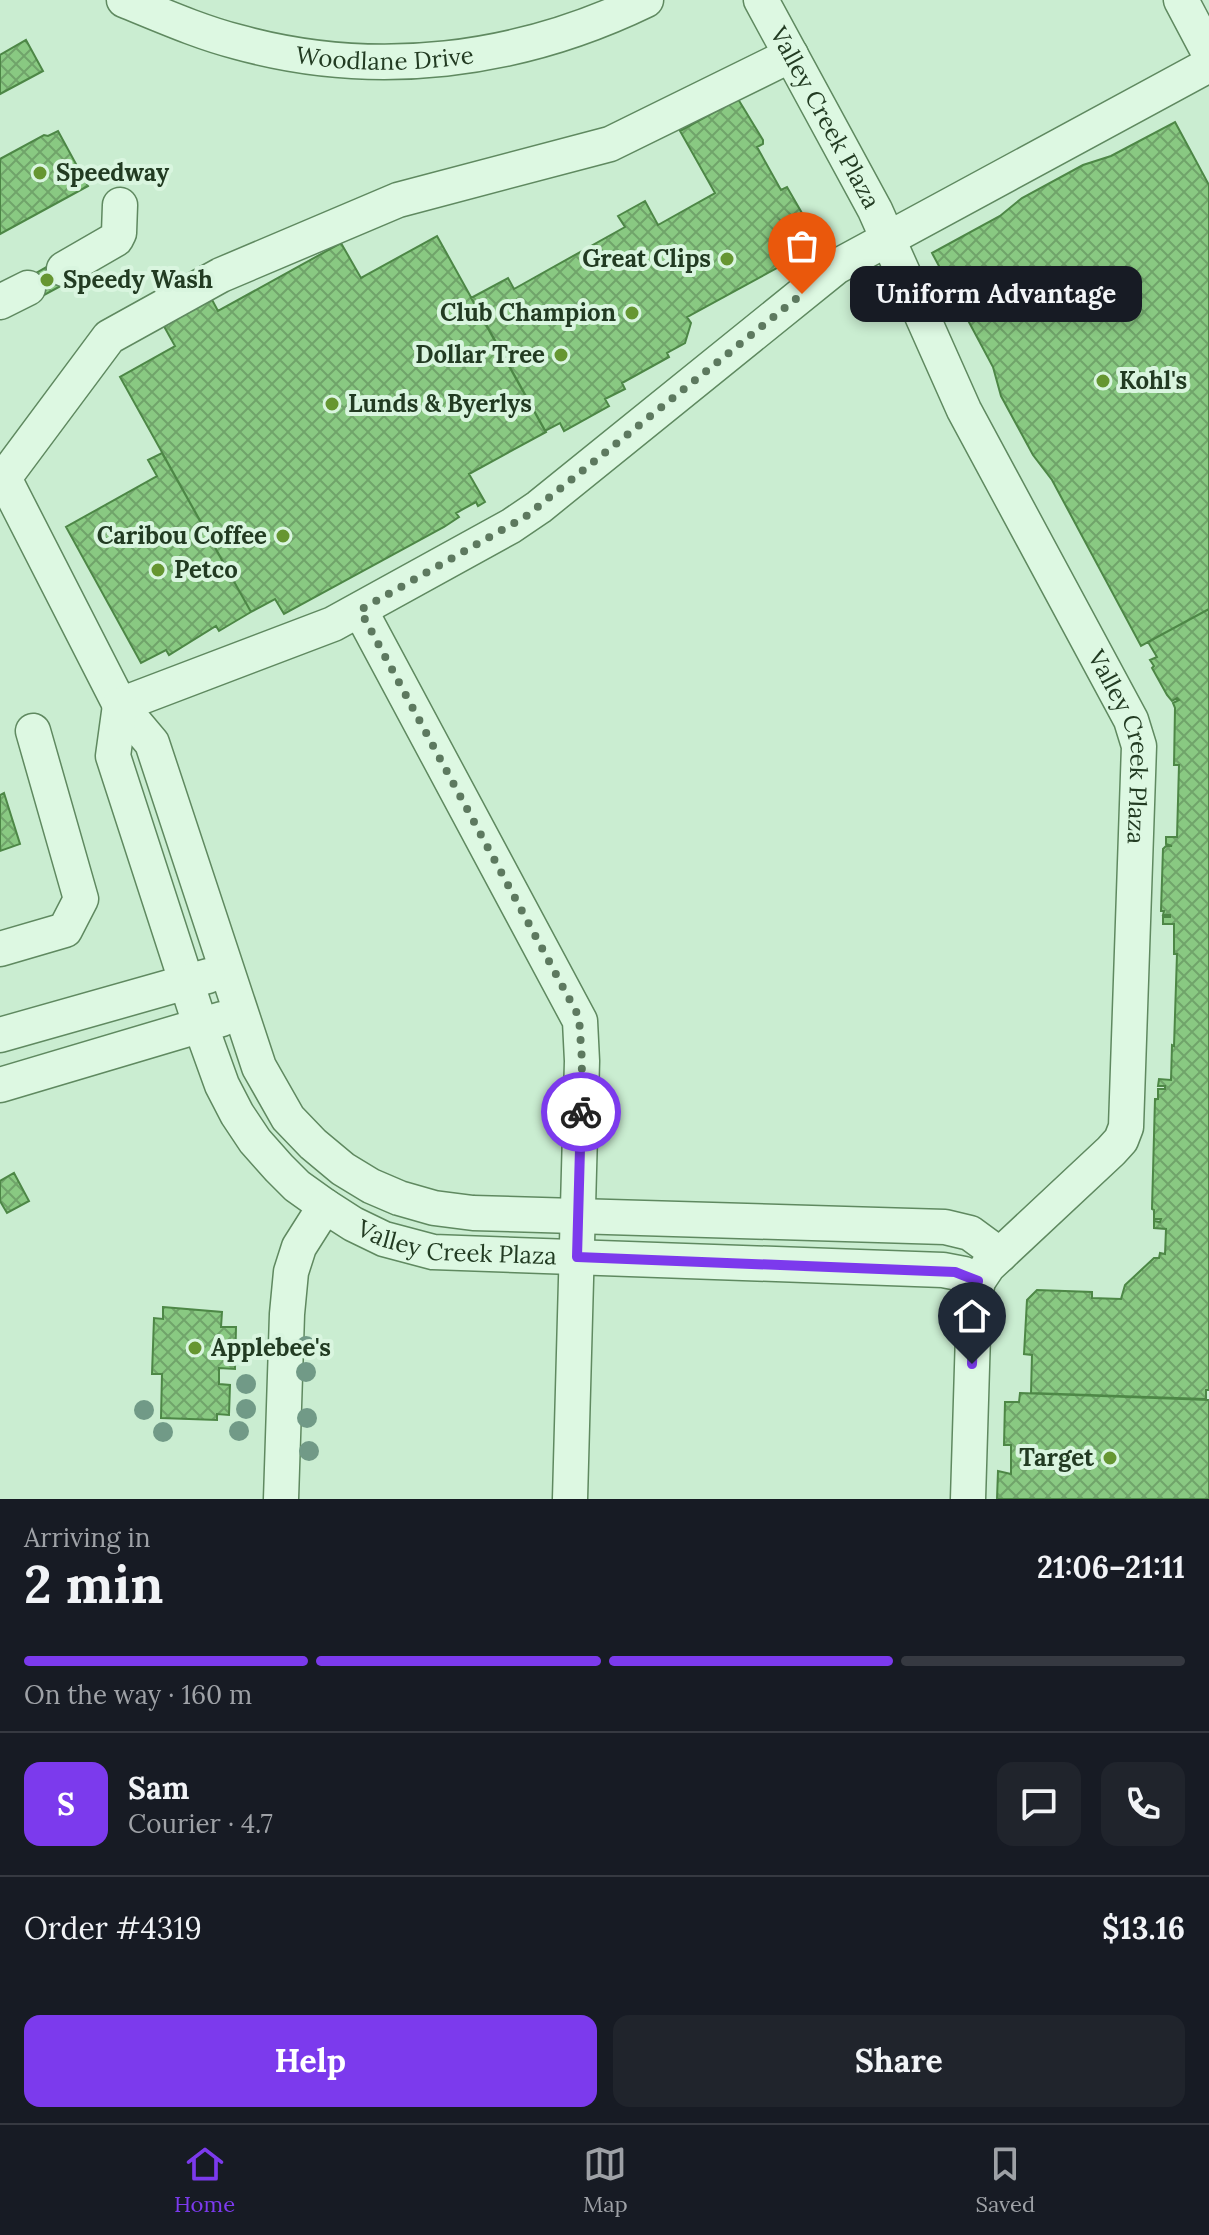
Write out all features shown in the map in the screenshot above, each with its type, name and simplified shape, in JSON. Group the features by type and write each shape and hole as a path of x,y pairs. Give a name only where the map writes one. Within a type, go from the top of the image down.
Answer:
{"street":[{"name":"Woodlane Drive","path":"124,0 239,43 301,56 386,63 453,59 546,40 611,17 646,0"},
{"name":"Valley Creek Plaza","path":"120,705 113,756 222,1085 255,1141 297,1186 353,1224 384,1239 433,1252 943,1270 964,1274 978,1281 1000,1255 1111,1151 1121,1140 1126,1127 1139,746 1131,720 951,384 888,238 761,0"},
{"path":"1181,0 1209,53"},
{"path":"120,705 4,478 109,337 221,275 398,200 610,144 791,55"},
{"path":"888,238 1209,65"},
{"path":"64,269 116,239 120,205"},
{"name":"Valley Creek Plaza","path":"120,705 333,624 525,517 825,275 888,238"},
{"path":"360,610 579,1017 582,1061 570,1499"},
{"name":"Valley Creek Plaza","path":"120,705 152,743 259,1067 288,1118 343,1169 399,1198 434,1208 473,1213 579,1217 945,1227 970,1233 1000,1255"},
{"path":"0,949 65,930 81,899 33,731"},
{"path":"0,1035 227,970"},
{"path":"0,1085 240,1014"},
{"path":"281,1499 291,1272 299,1247 325,1206"},
{"path":"968,1499 974,1301 978,1281"}],"building":[{"path":"26,40 43,71 0,94 0,55"},
{"path":"738,99 763,140 763,144 757,147 781,190 787,187 814,234 810,250 687,317 691,323 685,343 667,353 669,357 622,383 625,389 605,399 609,406 564,431 560,423 545,431 471,298 508,278 514,289 625,227 618,216 645,201 658,225 715,193 680,131"},
{"name":"Kohl's","path":"1175,122 1209,185 1209,609 1141,646 1052,480 1033,455 1001,396 993,367 932,253 1083,165 1111,156"},
{"name":"Speedway","path":"58,131 88,186 0,234 0,159 44,135"},
{"name":"Lunds & Byerlys","path":"437,236 546,432 469,474 485,502 478,506 476,502 456,513 459,517 444,527 284,614 275,599 251,612 120,377 175,346 161,321 209,294 218,311 341,243 361,278"},
{"name":"Speedy Wash","path":"59,260 70,281 35,300 24,280"},
{"name":"Petco","path":"162,453 251,612 219,631 216,626 169,655 166,650 141,663 66,527 157,476 148,460"},
{"path":"1209,609 1209,1390 1206,1390 1206,1399 1031,1393 1032,1355 1024,1354 1027,1300 1037,1290 1092,1292 1092,1298 1121,1299 1125,1285 1154,1258 1159,1258 1160,1253 1165,1254 1166,1229 1154,1228 1154,1221 1160,1222 1161,1219 1154,1219 1152,1209 1155,1099 1158,1099 1158,1089 1165,1089 1165,1086 1158,1086 1159,1079 1171,1080 1174,1046 1177,954 1174,954 1174,924 1163,924 1163,917 1170,915 1163,915 1164,911 1161,911 1163,849 1172,846 1166,844 1166,837 1177,837 1179,765 1174,765 1173,703 1179,700 1172,701 1152,668 1154,666 1150,660 1157,657 1148,642"},
{"path":"4,793 20,844 0,851 0,795"},
{"path":"14,1173 29,1201 7,1213 0,1201 0,1181"},
{"name":"Applebee's","path":"163,1307 222,1312 221,1327 236,1327 235,1369 219,1368 219,1384 230,1385 229,1415 217,1414 217,1420 161,1418 162,1374 152,1374 154,1318 163,1319"},
{"name":"Target","path":"1020,1393 1209,1400 1209,1499 997,1499 998,1471 1011,1474 1011,1445 1004,1445 1005,1402 1019,1402"}],"way so far":[{"path":"581,1112 579,1017 360,610 539,507 802,294"}],"place":[{"name":"Speedway","path":"40,173"},
{"name":"Great Clips","path":"727,259"},
{"name":"Speedy Wash","path":"47,280"},
{"name":"Uniform Advantage","path":"802,294"},
{"name":"Club Champion","path":"632,313"},
{"name":"Dollar Tree","path":"561,355"},
{"name":"Kohl's","path":"1103,381"},
{"name":"Lunds & Byerlys","path":"332,404"},
{"name":"Caribou Coffee","path":"283,536"},
{"name":"Petco","path":"158,570"},
{"name":"Applebee's","path":"195,1348"},
{"name":"Target","path":"1110,1458"}],"route":[{"path":"581,1112 577,1257 943,1270 964,1274 978,1281 974,1301 972,1364"}]}
